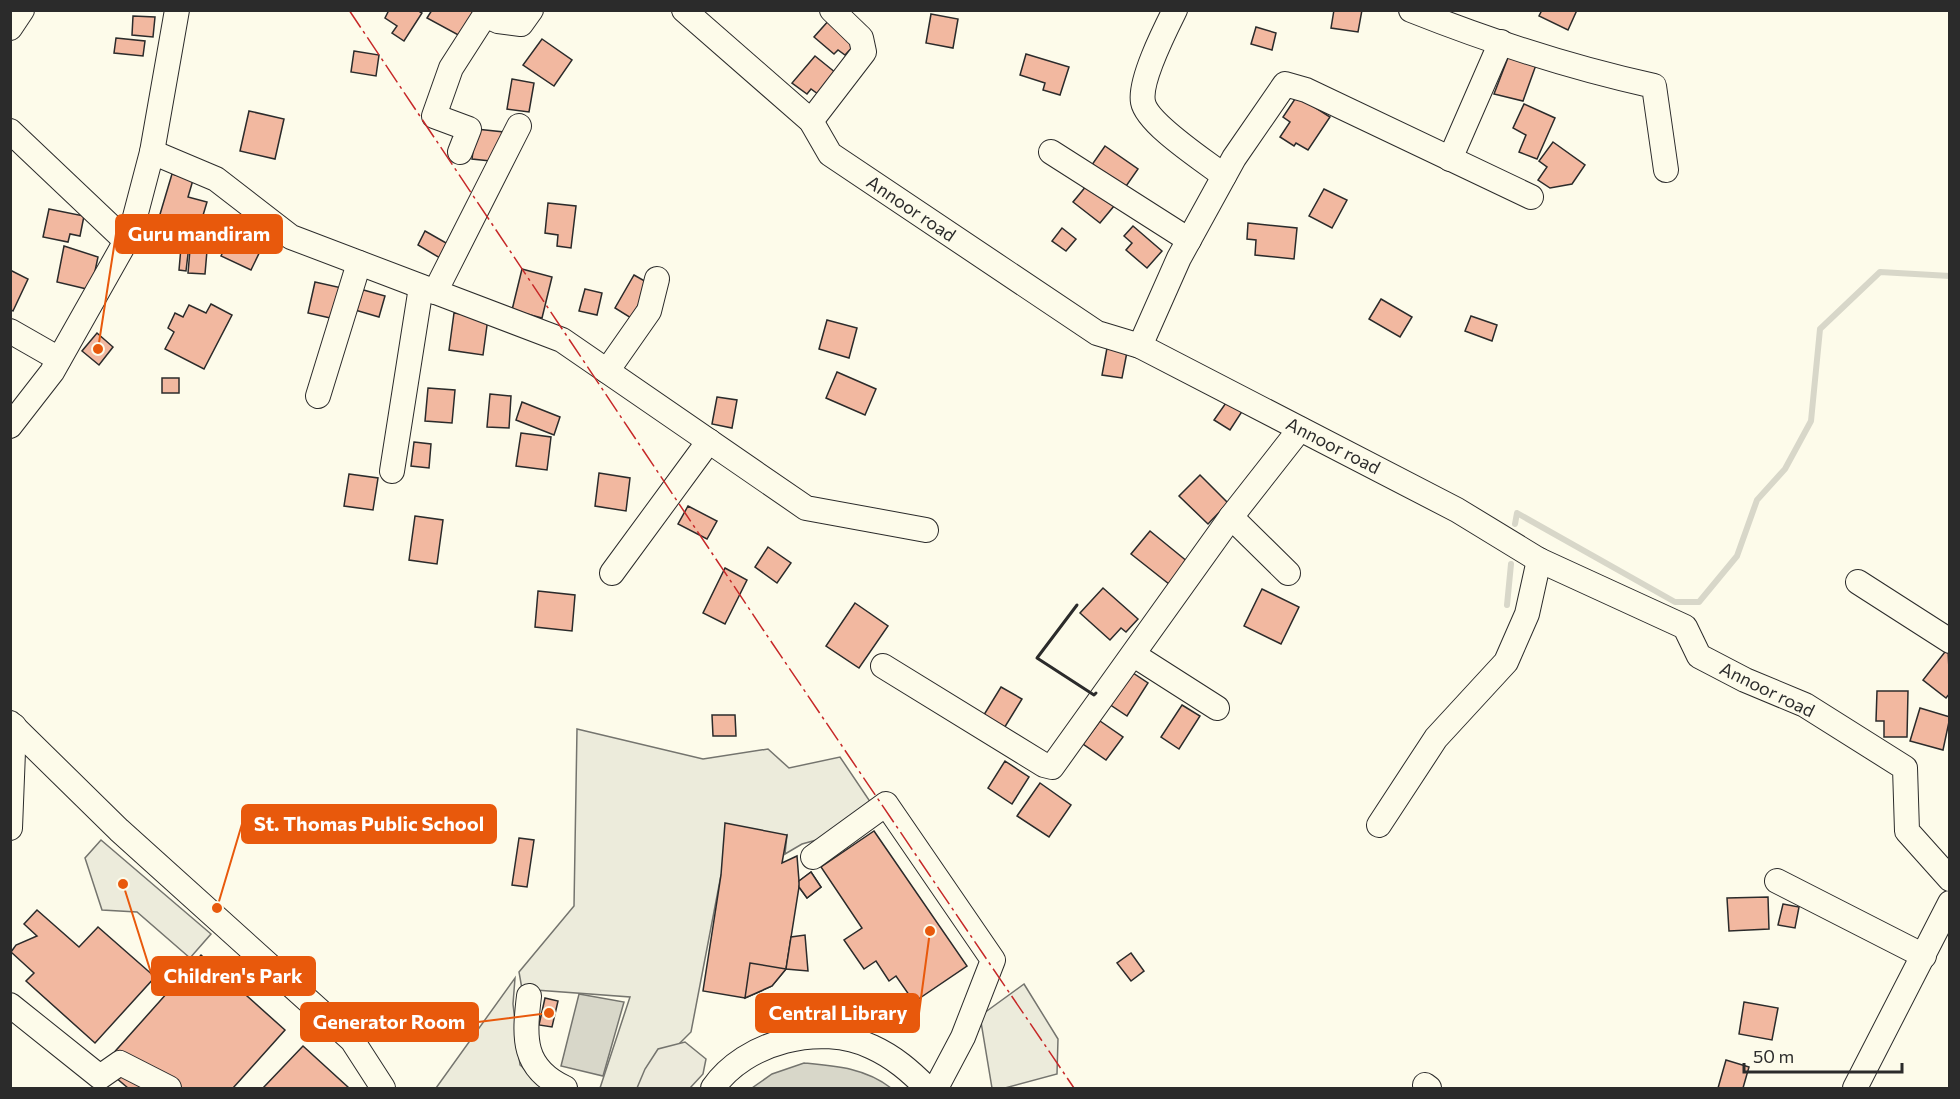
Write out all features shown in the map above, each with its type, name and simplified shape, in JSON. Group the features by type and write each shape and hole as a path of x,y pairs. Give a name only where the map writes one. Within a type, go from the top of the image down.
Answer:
{"street":[{"path":"10,28 22,10"},
{"path":"10,426 59,359 131,232 152,152 177,10"},
{"path":"460,152 469,129 434,116 451,68 485,15 498,21 521,24 531,10"},
{"name":"Annoor road","path":"684,10 810,121 830,154 1097,333 1140,346 1456,510 1539,560 1685,627 1700,656 1745,680 1805,705 1905,768 1907,831 1950,879"},
{"path":"810,121 864,52 861,38 832,10"},
{"path":"1175,10 1146,81 1143,101 1150,117 1224,176"},
{"path":"1411,10 1501,42 1622,79 1654,86 1666,170"},
{"path":"1450,159 1501,42"},
{"path":"1140,346 1189,240 1224,176 1285,84 1306,90 1531,197"},
{"path":"392,471 428,289 519,126"},
{"path":"10,131 126,241"},
{"path":"152,152 216,179 291,237 512,318 562,340 806,508 926,530"},
{"path":"1051,152 1189,240"},
{"path":"318,396 359,263"},
{"path":"607,371 649,311 657,279"},
{"path":"10,331 59,359"},
{"path":"883,666 1044,765 1052,767 1231,517 1300,429"},
{"path":"612,573 709,441"},
{"path":"1231,517 1287,573"},
{"path":"1379,825 1436,738 1506,662 1527,614 1539,560"},
{"path":"1858,582 1950,641"},
{"path":"1134,654 1217,708"},
{"path":"10,828 12,725"},
{"path":"12,725 119,830 352,1040 383,1089"},
{"path":"813,857 886,804 993,960 963,1037 936,1089"},
{"path":"1777,881 1924,956"},
{"path":"1855,1089 1950,903"},
{"path":"529,996 525,1027 532,1061 547,1079 564,1089"},
{"path":"10,1005 100,1077 120,1063 169,1089"},
{"path":"713,1089 719,1079 752,1054 790,1040 830,1036 870,1046 905,1066 927,1089"}],"shaded area":[{"path":"577,729 703,759 768,749 789,768 840,757 871,803 820,839 802,844 785,854 787,835 721,875 691,1032 670,1053 652,1088 600,1088 630,997 522,989 519,972 574,906"},
{"path":"101,840 211,934 190,958 137,912 102,910 85,858"},
{"path":"515,978 513,1004 520,1065 546,1088 436,1088"},
{"path":"1024,984 1058,1039 1057,1074 1005,1088 992,1088 980,1016"},
{"path":"579,994 624,1002 603,1076 561,1066"},
{"path":"685,1042 706,1059 703,1074 690,1088 637,1088 645,1069 658,1049"},
{"path":"804,1063 860,1072 891,1088 752,1088 772,1074"}],"building":[{"path":"389,10 417,10 422,13 404,41 392,33 397,26 385,18"},
{"path":"432,10 470,10 475,13 462,37 427,18"},
{"path":"1334,10 1362,10 1358,32 1331,28"},
{"path":"1542,10 1577,10 1568,30 1539,16"},
{"path":"931,14 958,19 953,48 926,43"},
{"path":"133,16 155,17 153,37 132,35"},
{"path":"830,19 857,42 845,55 838,50 834,54 814,37"},
{"path":"1256,27 1276,33 1272,50 1251,44"},
{"path":"116,38 145,41 143,56 114,53"},
{"path":"542,39 572,60 554,86 523,65"},
{"path":"354,51 379,55 376,76 351,72"},
{"path":"1026,54 1069,67 1060,95 1043,90 1045,83 1020,75"},
{"path":"1509,55 1536,65 1523,101 1494,94"},
{"path":"815,56 836,73 818,94 811,89 807,94 792,83"},
{"path":"512,79 534,83 529,112 507,109"},
{"path":"1297,96 1330,117 1308,150 1296,143 1294,146 1280,137 1290,122 1283,117"},
{"path":"1524,104 1555,118 1537,159 1519,152 1526,135 1513,128"},
{"path":"249,111 284,119 275,159 240,151"},
{"path":"476,129 504,132 500,162 472,159"},
{"path":"1553,142 1585,165 1572,184 1550,188 1538,180 1547,167 1539,161"},
{"path":"1105,146 1138,169 1122,192 1089,169"},
{"path":"172,174 193,180 188,197 207,202 198,232 158,221"},
{"path":"1087,185 1114,206 1100,223 1073,202"},
{"path":"1324,189 1347,200 1332,228 1309,216"},
{"path":"548,203 576,206 571,248 557,246 558,235 545,233"},
{"path":"49,209 84,216 80,236 70,234 68,242 43,237"},
{"path":"1248,223 1297,228 1294,259 1255,255 1256,240 1247,239"},
{"path":"235,226 265,241 251,270 221,256"},
{"path":"1133,226 1162,251 1147,268 1126,250 1132,243 1124,236"},
{"path":"1062,228 1076,239 1066,251 1052,241"},
{"path":"425,231 448,244 440,258 418,245"},
{"path":"182,236 190,237 186,271 179,270"},
{"path":"191,238 208,239 205,274 188,273"},
{"path":"64,246 98,257 91,290 57,282"},
{"path":"522,269 552,277 542,318 512,310"},
{"path":"10,270 28,279 13,311 10,309"},
{"path":"634,275 650,284 631,318 615,308"},
{"path":"315,282 342,288 335,319 308,313"},
{"path":"360,289 385,296 379,317 355,310"},
{"path":"585,289 602,293 597,315 579,311"},
{"path":"1381,299 1412,317 1400,337 1369,319"},
{"path":"211,304 232,315 204,369 165,349 174,332 168,328 175,313 183,317 189,305 206,313"},
{"path":"454,313 488,318 483,355 449,350"},
{"path":"1471,316 1497,325 1492,341 1465,331"},
{"path":"827,320 857,328 849,358 819,349"},
{"path":"97,333 113,347 99,365 82,351"},
{"path":"1107,348 1127,352 1122,378 1102,375"},
{"path":"837,372 876,389 865,415 826,398"},
{"path":"162,378 179,378 179,393 162,393"},
{"path":"428,388 455,390 452,423 425,421"},
{"path":"490,394 511,396 509,428 487,427"},
{"path":"717,397 737,400 732,428 712,424"},
{"path":"1228,400 1243,410 1230,430 1214,420"},
{"path":"522,402 560,417 554,435 516,420"},
{"path":"521,433 551,437 547,470 516,466"},
{"path":"414,442 431,444 429,468 411,466"},
{"path":"599,473 630,478 626,511 595,506"},
{"path":"349,474 378,478 373,510 344,506"},
{"path":"1200,475 1228,503 1208,524 1179,496"},
{"path":"688,506 717,521 707,539 678,524"},
{"path":"415,516 443,520 437,564 409,560"},
{"path":"1150,531 1188,562 1169,584 1131,554"},
{"path":"768,547 791,563 777,583 755,567"},
{"path":"725,568 747,580 725,624 703,613"},
{"path":"1103,588 1138,619 1126,632 1121,628 1110,640 1080,613"},
{"path":"1262,589 1299,607 1281,644 1244,626"},
{"path":"538,591 575,595 572,631 535,627"},
{"path":"855,603 888,626 859,668 826,646"},
{"path":"1948,648 1950,693 1946,698 1923,680"},
{"path":"1130,671 1148,683 1127,716 1109,704"},
{"path":"1001,687 1022,699 1003,730 982,718"},
{"path":"1877,691 1908,691 1907,737 1884,737 1884,721 1876,721"},
{"path":"1182,705 1200,716 1179,749 1161,737"},
{"path":"1920,708 1950,717 1943,750 1910,741"},
{"path":"712,715 735,715 736,736 713,736"},
{"path":"1100,721 1123,737 1106,760 1083,744"},
{"path":"1005,761 1029,777 1012,804 988,788"},
{"path":"1040,783 1071,805 1049,837 1017,816"},
{"path":"725,823 787,835 782,863 797,856 799,881 811,872 821,887 807,898 799,887 786,969 772,986 745,998 703,991 721,875"},
{"path":"874,831 967,966 914,1002 896,976 889,981 876,961 864,969 844,940 862,928 821,867"},
{"path":"519,838 534,840 527,887 512,885"},
{"path":"811,872 821,887 807,898 799,887 799,881"},
{"path":"1768,897 1769,929 1729,931 1727,898"},
{"path":"1783,904 1799,907 1795,928 1778,925"},
{"path":"37,910 79,947 98,927 155,977 95,1043 26,981 34,973 11,952 16,945 37,936 24,924"},
{"path":"805,935 808,971 786,969 791,937"},
{"path":"1131,953 1144,971 1131,981 1117,963"},
{"path":"201,955 285,1030 233,1088 128,1088 102,1066"},
{"path":"750,963 786,969 772,986 745,998"},
{"path":"545,998 558,1001 552,1027 539,1025"},
{"path":"1744,1002 1778,1008 1772,1040 1739,1034"},
{"path":"303,1046 349,1088 263,1088"},
{"path":"1726,1060 1749,1067 1743,1088 1718,1088"}],"waterway":[{"path":"1515,524 1517,513 1675,602 1699,602 1737,556 1757,500 1785,469 1811,421 1820,329 1880,272 1950,276"},
{"path":"1507,605 1511,564"}],"wall":[{"path":"1077,605 1037,658 1094,695 1096,693"}],"power":[{"path":"349,10 764,631 1074,1088"}],"place":[{"name":"Guru mandiram","path":"98,349"},
{"name":"Children's Park","path":"123,884"},
{"name":"St. Thomas Public School","path":"217,908"},
{"name":"Central Library","path":"930,931"},
{"name":"Generator Room","path":"549,1013"}]}
